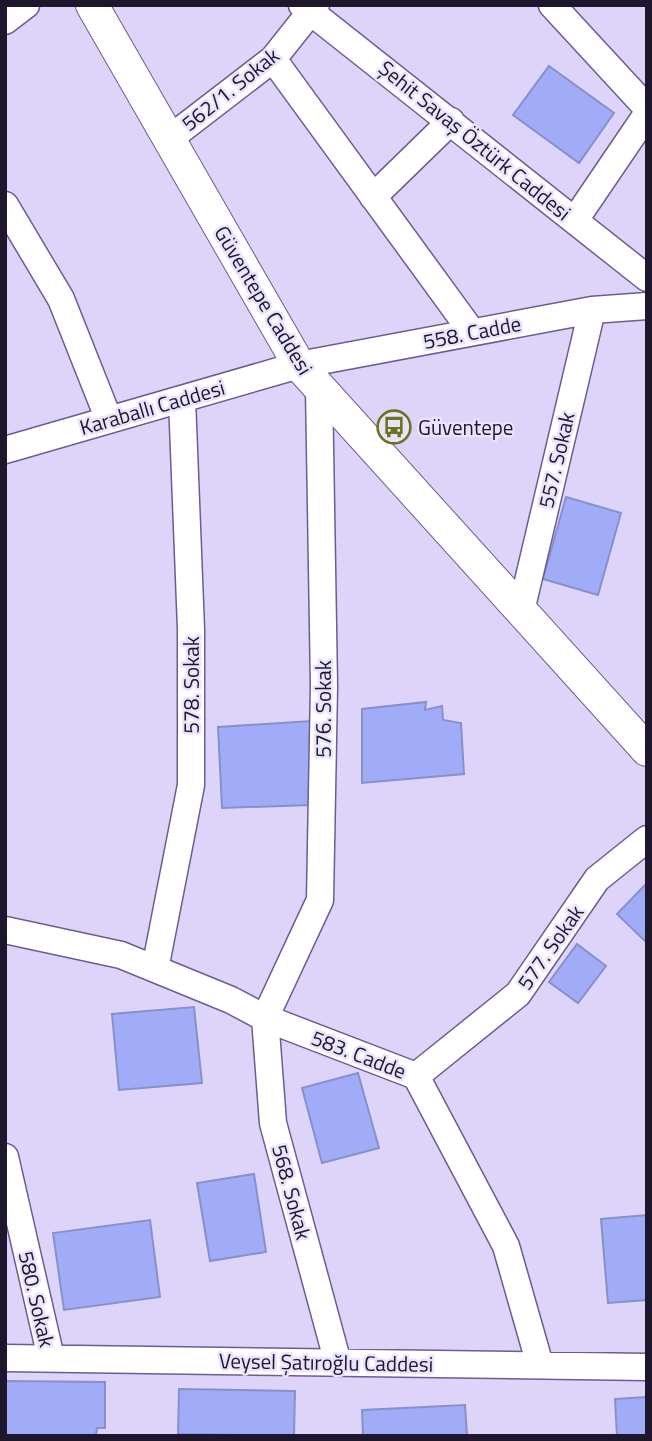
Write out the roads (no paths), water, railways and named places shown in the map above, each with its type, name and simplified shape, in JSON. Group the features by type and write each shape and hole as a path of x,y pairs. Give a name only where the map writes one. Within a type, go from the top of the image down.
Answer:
{"street":[{"path":"5,21 26,5"},
{"name":"Güventepe Caddesi","path":"92,5 309,376 521,611 646,744"},
{"path":"552,5 647,108"},
{"name":"562/1. Sokak","path":"169,139 274,59 309,7"},
{"name":"Şehit Savaş Öztürk Caddesi","path":"309,7 647,278"},
{"path":"274,59 472,332"},
{"path":"575,220 647,114"},
{"path":"373,197 451,121"},
{"path":"5,205 61,299 109,420"},
{"name":"558. Cadde","path":"309,376 472,332 592,310 647,306"},
{"name":"557. Sokak","path":"521,611 592,310"},
{"name":"Karaballı Caddesi","path":"5,450 182,399 309,376"},
{"name":"576. Sokak","path":"265,1018 320,900 324,686 309,376"},
{"name":"578. Sokak","path":"155,969 191,785 191,629 182,399"},
{"name":"577. Sokak","path":"416,1076 518,994 597,879 647,839"},
{"name":"583. Cadde","path":"5,930 121,955 231,1000 265,1018 416,1076 506,1246 540,1365"},
{"name":"568. Sokak","path":"265,1018 273,1123 338,1363"},
{"name":"580. Sokak","path":"5,1157 51,1358"},
{"name":"Veysel Şatıroğlu Caddesi","path":"5,1358 647,1367"}],"place":[{"name":"Güventepe","path":"394,427"}]}
